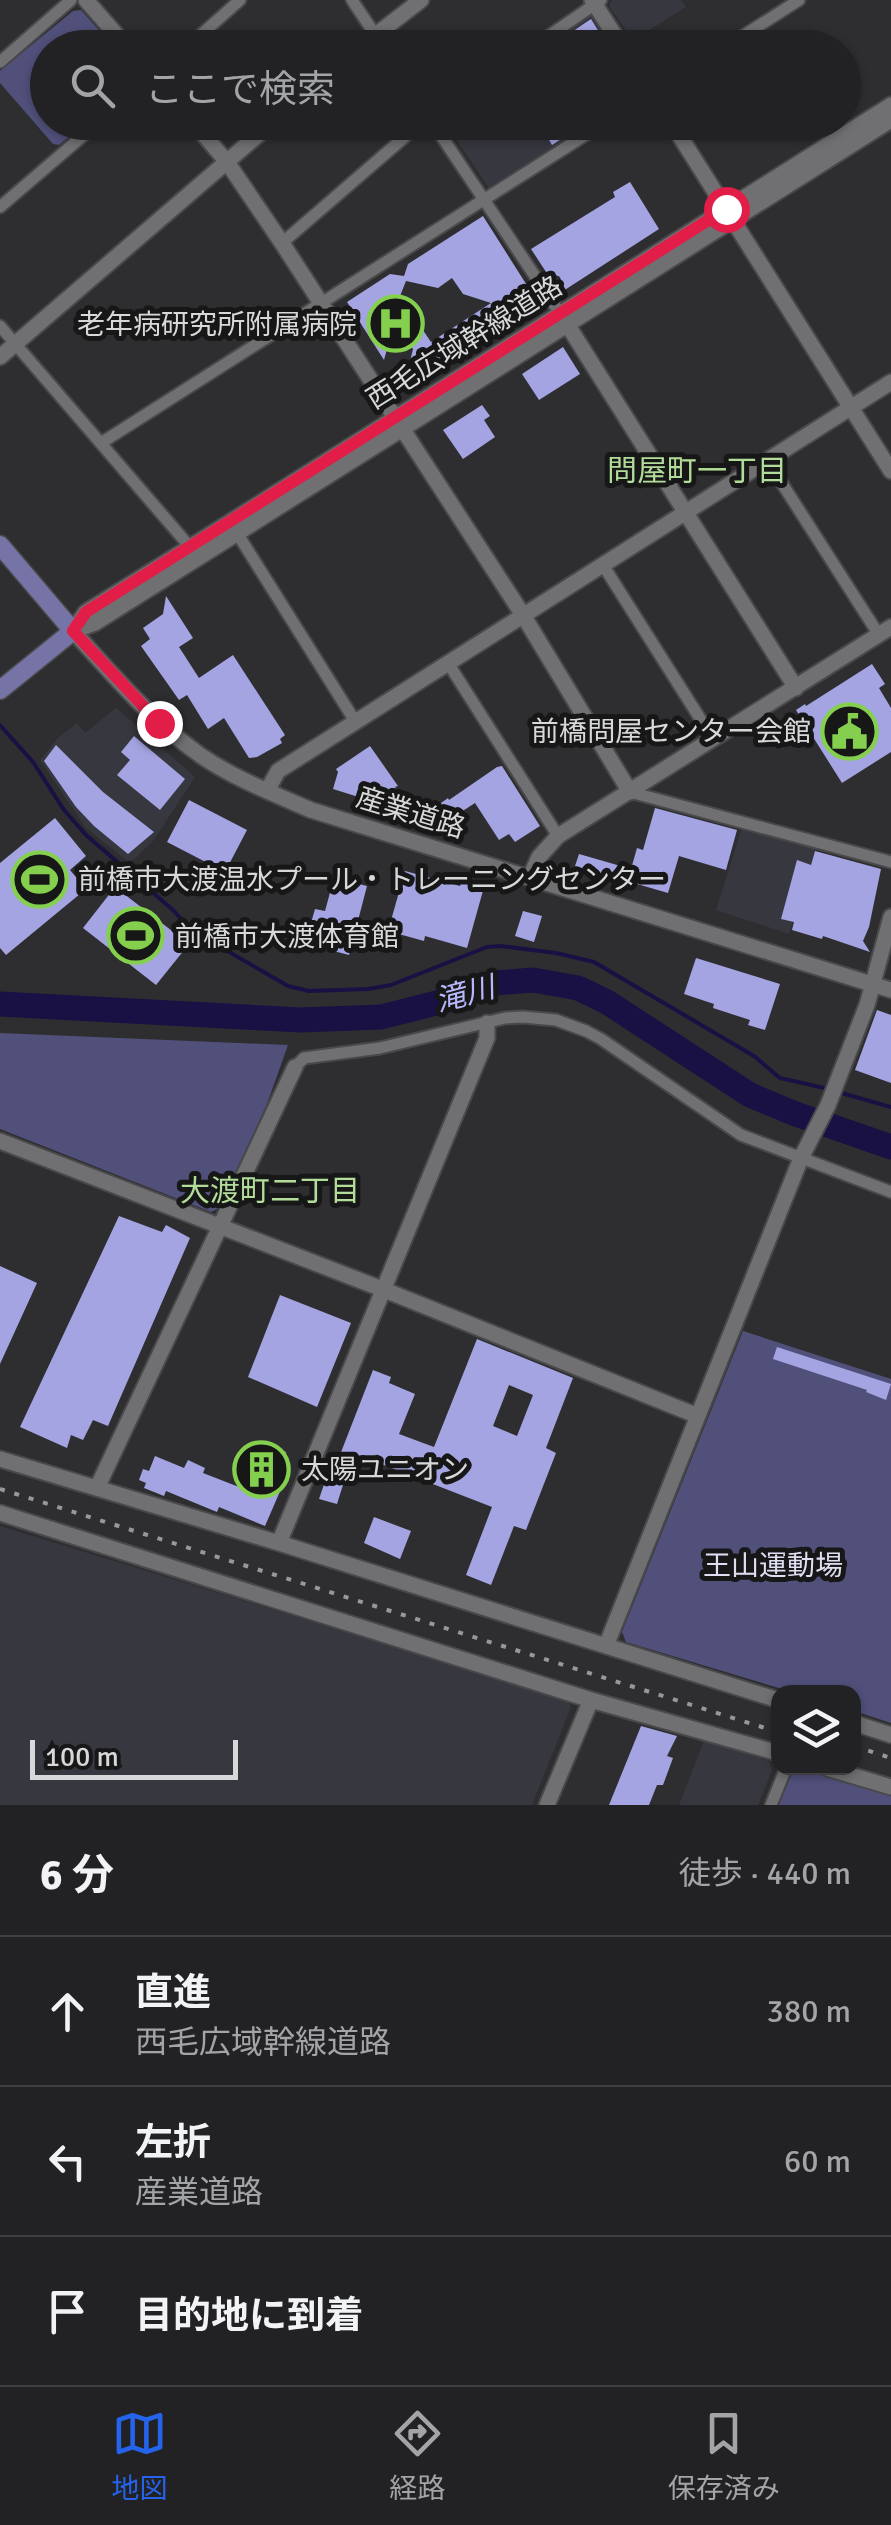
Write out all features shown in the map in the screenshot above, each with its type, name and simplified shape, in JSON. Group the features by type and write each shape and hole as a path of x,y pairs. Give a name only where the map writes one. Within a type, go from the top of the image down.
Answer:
{"main road":[{"name":"産業道路","path":"0,545 73,631"},
{"name":"西毛広域幹線道路","path":"0,690 73,631"}],"street":[{"path":"37,30 72,0"},
{"path":"86,0 112,30"},
{"path":"206,30 240,0"},
{"path":"352,0 372,30"},
{"path":"391,30 421,0"},
{"path":"752,30 799,0"},
{"path":"556,30 596,1 613,30"},
{"path":"0,62 30,36"},
{"name":"西毛広域幹線道路","path":"861,126 891,106"},
{"name":"西毛広域幹線道路","path":"861,137 891,120"},
{"path":"0,207 77,140"},
{"path":"208,140 282,243 523,615 630,792 891,862"},
{"path":"0,357 252,140"},
{"path":"282,243 401,140"},
{"path":"444,140 564,319 796,688"},
{"path":"101,443 578,140"},
{"path":"682,140 891,471"},
{"name":"西毛広域幹線道路","path":"73,631 86,612 398,424 840,140"},
{"name":"西毛広域幹線道路","path":"729,214 857,140"},
{"path":"533,296 553,283"},
{"path":"0,326 190,547"},
{"path":"268,791 278,771 891,382"},
{"name":"西毛広域幹線道路","path":"73,631 95,623 237,533 398,424"},
{"path":"530,877 540,857 558,836 885,631 767,460"},
{"path":"237,533 355,721"},
{"path":"603,565 712,739"},
{"name":"産業道路","path":"73,631 159,723 204,757 311,810 891,990"},
{"path":"448,663 558,836"},
{"path":"606,1646 803,1153 828,1105 874,985 891,917"},
{"path":"97,1488 295,1067 304,1058 380,1048 505,1018 540,1017 586,1031 741,1135 803,1153 891,1192"},
{"path":"280,1543 486,1038 487,1023"},
{"path":"0,1142 698,1416"},
{"path":"0,1459 771,1698"},
{"path":"0,1513 591,1700 771,1751"},
{"path":"547,1805 591,1700"},
{"path":"861,1725 891,1735"},
{"path":"771,1805 783,1775"},
{"path":"851,1775 891,1787"}],"shaded area":[{"path":"612,0 681,0 686,7 649,30 626,30 609,6"},
{"path":"594,7 609,30 561,30"},
{"path":"456,140 572,140 491,191"},
{"path":"116,708 195,777 153,841 130,863 86,828 40,760 77,723 85,733"},
{"path":"742,828 815,849 789,934 716,910"},
{"path":"0,1526 567,1700 571,1707 532,1805 0,1805"},
{"path":"704,1741 769,1761 771,1772 758,1805 679,1805"}],"green space":[{"path":"81,10 99,30 50,30 73,11"},
{"path":"30,46 30,118 0,83 0,71"},
{"path":"0,1033 288,1045 267,1104 219,1208 211,1212 0,1129"},
{"name":"王山運動場","path":"743,1331 891,1379 891,1723 861,1713 861,1685 771,1686 626,1642 622,1632"},
{"path":"791,1775 824,1775 891,1795 891,1805 779,1805"}],"building":[{"path":"591,19 598,30 575,30"},
{"path":"630,182 659,229 560,293 560,277 548,275 531,249 615,197 613,192"},
{"path":"483,216 528,287 526,301 539,304 403,390 413,349 394,323 384,360 347,302 390,274 404,276 408,264","holes":["452,278 463,294 491,303 431,342 400,296 406,281 438,288"]},
{"path":"563,347 580,374 539,400 522,374"},
{"path":"482,405 490,416 484,420 495,437 463,459 443,430"},
{"path":"166,596 193,638 179,647 199,678 233,655 285,735 280,739 282,743 249,758 224,718 208,729 187,695 179,700 141,646 150,639 143,628 163,614"},
{"name":"前橋問屋センター会館","path":"872,664 885,684 879,688 891,708 891,752 842,783 796,710"},
{"path":"134,736 185,779 160,810 117,775 130,760 121,752"},
{"path":"56,745 103,792 154,832 128,854 94,826 44,761"},
{"path":"370,746 408,805 400,810 333,789 336,769"},
{"path":"502,766 540,826 515,842 509,834 499,840 475,803 444,823 434,808"},
{"path":"189,800 247,830 225,872 167,842"},
{"path":"655,808 737,830 726,870 679,856 668,893 575,866 579,854 631,869 637,848 643,850"},
{"name":"前橋市大渡温水プール・トレーニングセンター","path":"55,818 86,856 70,870 86,889 6,955 0,948 0,863"},
{"path":"815,851 881,869 863,941 870,952 792,930 794,922 781,919 797,860 811,865"},
{"path":"405,871 460,886 462,880 484,887 467,948 388,931"},
{"path":"334,878 367,886 349,955 318,947 323,927 311,923 315,909 325,911"},
{"name":"前橋市大渡体育館","path":"115,887 189,944 156,985 83,928"},
{"path":"523,911 542,916 534,942 515,936"},
{"path":"696,958 780,984 765,1030 748,1025 750,1020 713,1008 714,1004 684,994"},
{"path":"877,1010 891,1015 891,1083 855,1070"},
{"path":"119,1216 162,1232 166,1225 190,1238 108,1426 93,1420 83,1440 71,1435 67,1448 20,1427"},
{"path":"0,1266 37,1283 0,1364"},
{"path":"280,1295 351,1323 317,1407 248,1377"},
{"path":"477,1339 573,1378 546,1448 556,1453 526,1530 514,1526 491,1585 466,1575 492,1507 353,1453 337,1504 319,1499 373,1370 391,1377 389,1383 415,1394 399,1434 434,1447","holes":["509,1385 533,1395 517,1436 493,1426"]},
{"path":"777,1347 891,1384 886,1400 773,1359"},
{"path":"258,1441 286,1452 272,1486 281,1489 265,1526 166,1491 164,1496 144,1488 146,1483 139,1480 143,1469 149,1471 155,1456 184,1468 188,1460 205,1468 203,1473 239,1487"},
{"path":"374,1517 411,1531 400,1559 364,1543"},
{"path":"641,1726 677,1736 667,1756 673,1758 663,1785 657,1785 649,1805 609,1805"}],"waterway":[{"path":"0,725 33,762 64,810 86,835 191,930 288,986 309,991 391,985 487,947 556,953 594,962 754,1056 780,1078 829,1089"},
{"name":"滝川","path":"0,1004 301,1020 381,1017 452,999 495,983 533,980 578,988 607,1002 750,1095 891,1147"},
{"path":"838,1092 891,1107"}],"railway":[{"path":"0,1489 771,1730"},
{"path":"861,1748 891,1758"}],"place":[{"name":"老年病研究所附属病院","path":"396,324"},
{"name":"前橋問屋センター会館","path":"850,731"},
{"name":"前橋市大渡温水プール・トレーニングセンター","path":"39,879"},
{"name":"前橋市大渡体育館","path":"136,936"},
{"name":"太陽ユニオン","path":"262,1469"}],"district":[{"name":"問屋町一丁目","path":"697,471"},
{"name":"大渡町二丁目","path":"270,1191"}],"route":[{"path":"159,723 73,631 86,612 726,209"}]}
